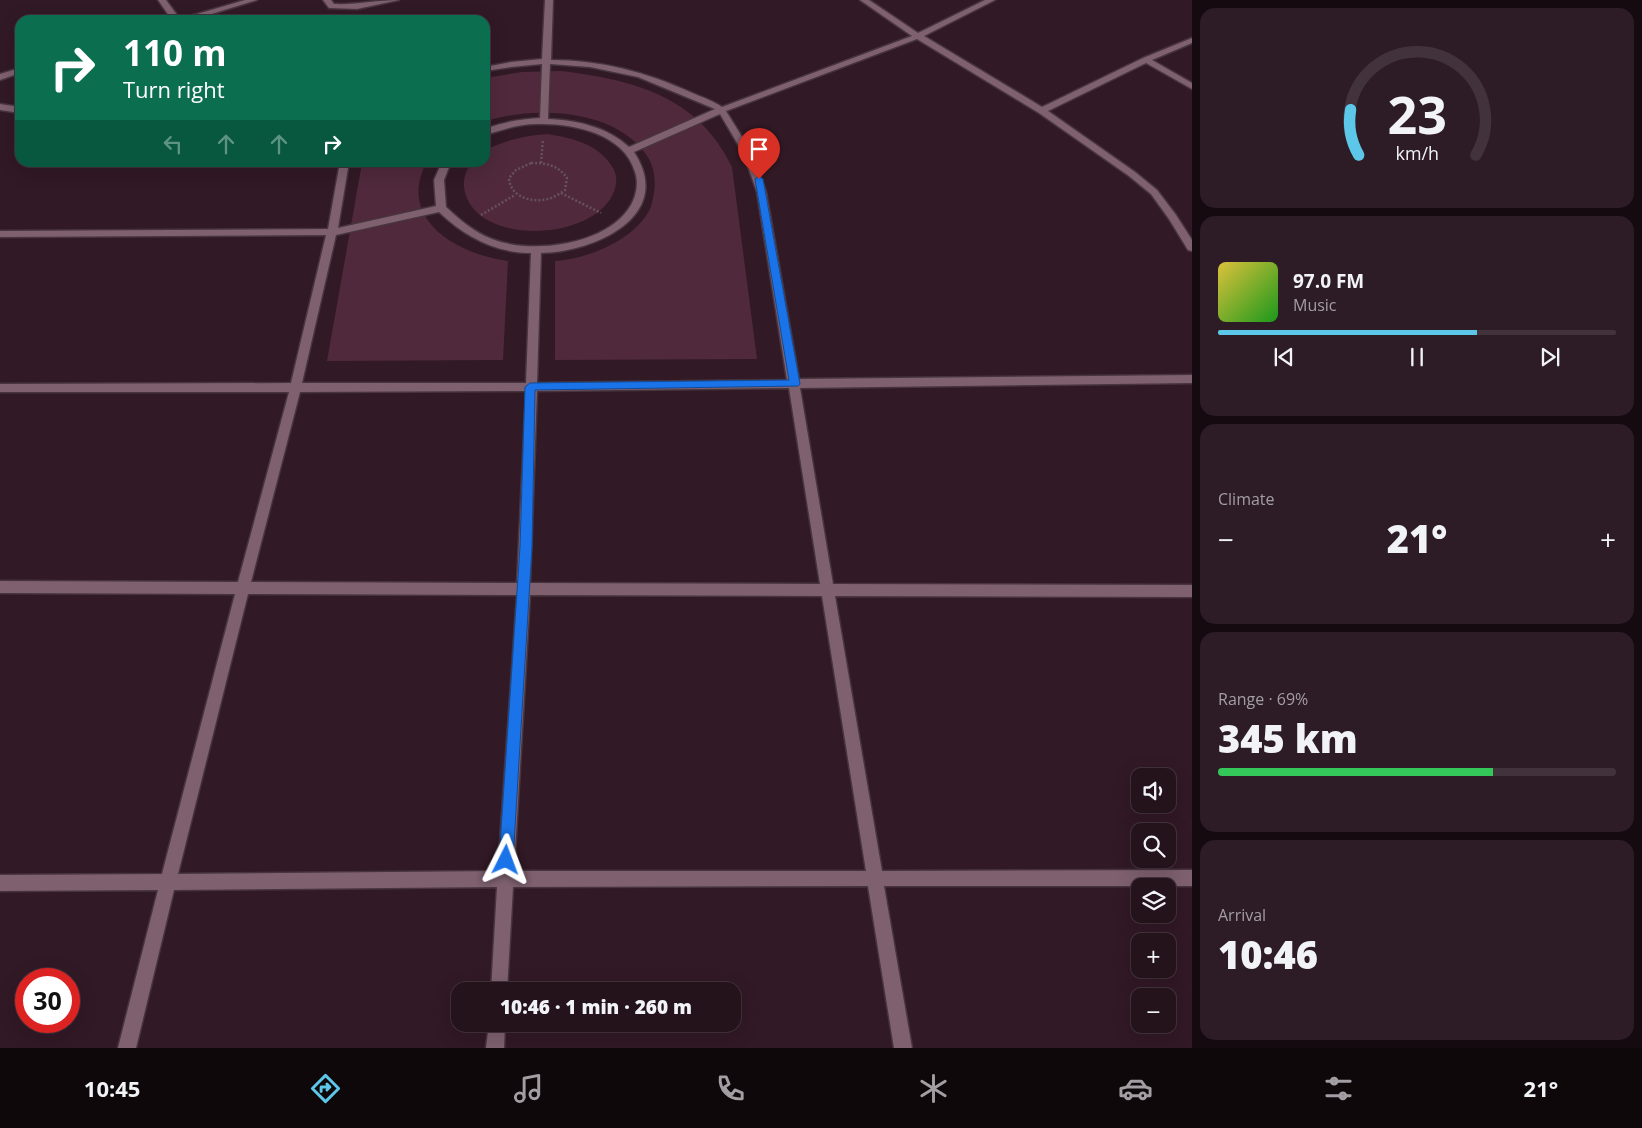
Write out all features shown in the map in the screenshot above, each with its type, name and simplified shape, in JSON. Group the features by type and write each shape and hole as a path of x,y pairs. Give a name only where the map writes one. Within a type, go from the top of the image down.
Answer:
{"street":[{"path":"162,0 172,15"},
{"path":"200,15 253,0"},
{"path":"327,0 332,6 348,8 395,0"},
{"path":"544,121 548,62 549,0"},
{"path":"864,0 918,36 1042,112 1132,174 1154,192 1173,217 1192,248"},
{"path":"630,150 721,110 918,36 992,0"},
{"path":"1042,112 1146,60 1192,40"},
{"path":"1146,60 1192,86"},
{"path":"490,68 548,62 592,64 641,76 677,88 721,110 747,149 759,179 828,589 902,1048"},
{"path":"0,77 15,72"},
{"path":"0,107 15,109"},
{"path":"445,167 439,180 441,208 471,234 498,245 536,251 565,248 597,238 623,223 638,203 643,182 630,150 599,131 573,124 544,121 515,123 490,130"},
{"path":"127,1048 167,883 295,387 333,232 344,167"},
{"path":"0,234 333,232 441,208"},
{"path":"499,982 526,547 536,251"},
{"path":"0,388 530,387 1192,379"},
{"path":"0,587 243,586 522,589 1192,591"},
{"path":"0,883 505,879 1192,878"},
{"path":"496,1048 497,1032"}],"path":[{"path":"541,163 544,132"},
{"path":"541,163 551,164 564,172 567,184 561,193 551,199 542,201 532,201 515,195 507,183 509,177 521,166 541,163"},
{"path":"561,193 604,215 596,219"},
{"path":"475,219 515,195"}],"shaded area":[{"path":"561,71 614,80 638,87 661,96 682,108 701,123 718,143 732,167 757,359 555,360 555,261 595,252 609,246 634,229 644,219 651,207 655,184 651,163 635,142 617,129 597,121 574,115 551,113 528,113 490,120 490,77 522,72"},
{"path":"547,134 576,140 593,148 607,160 616,175 616,186 612,196 599,211 579,223 556,229 531,231 507,228 487,219 471,206 464,187 465,174 469,167 490,167 490,148 515,139"},
{"path":"361,167 425,167 419,184 420,202 426,218 437,231 452,242 470,251 508,261 503,360 327,361"}],"route":[{"path":"506,860 526,547 530,387 794,384 759,179"}]}
